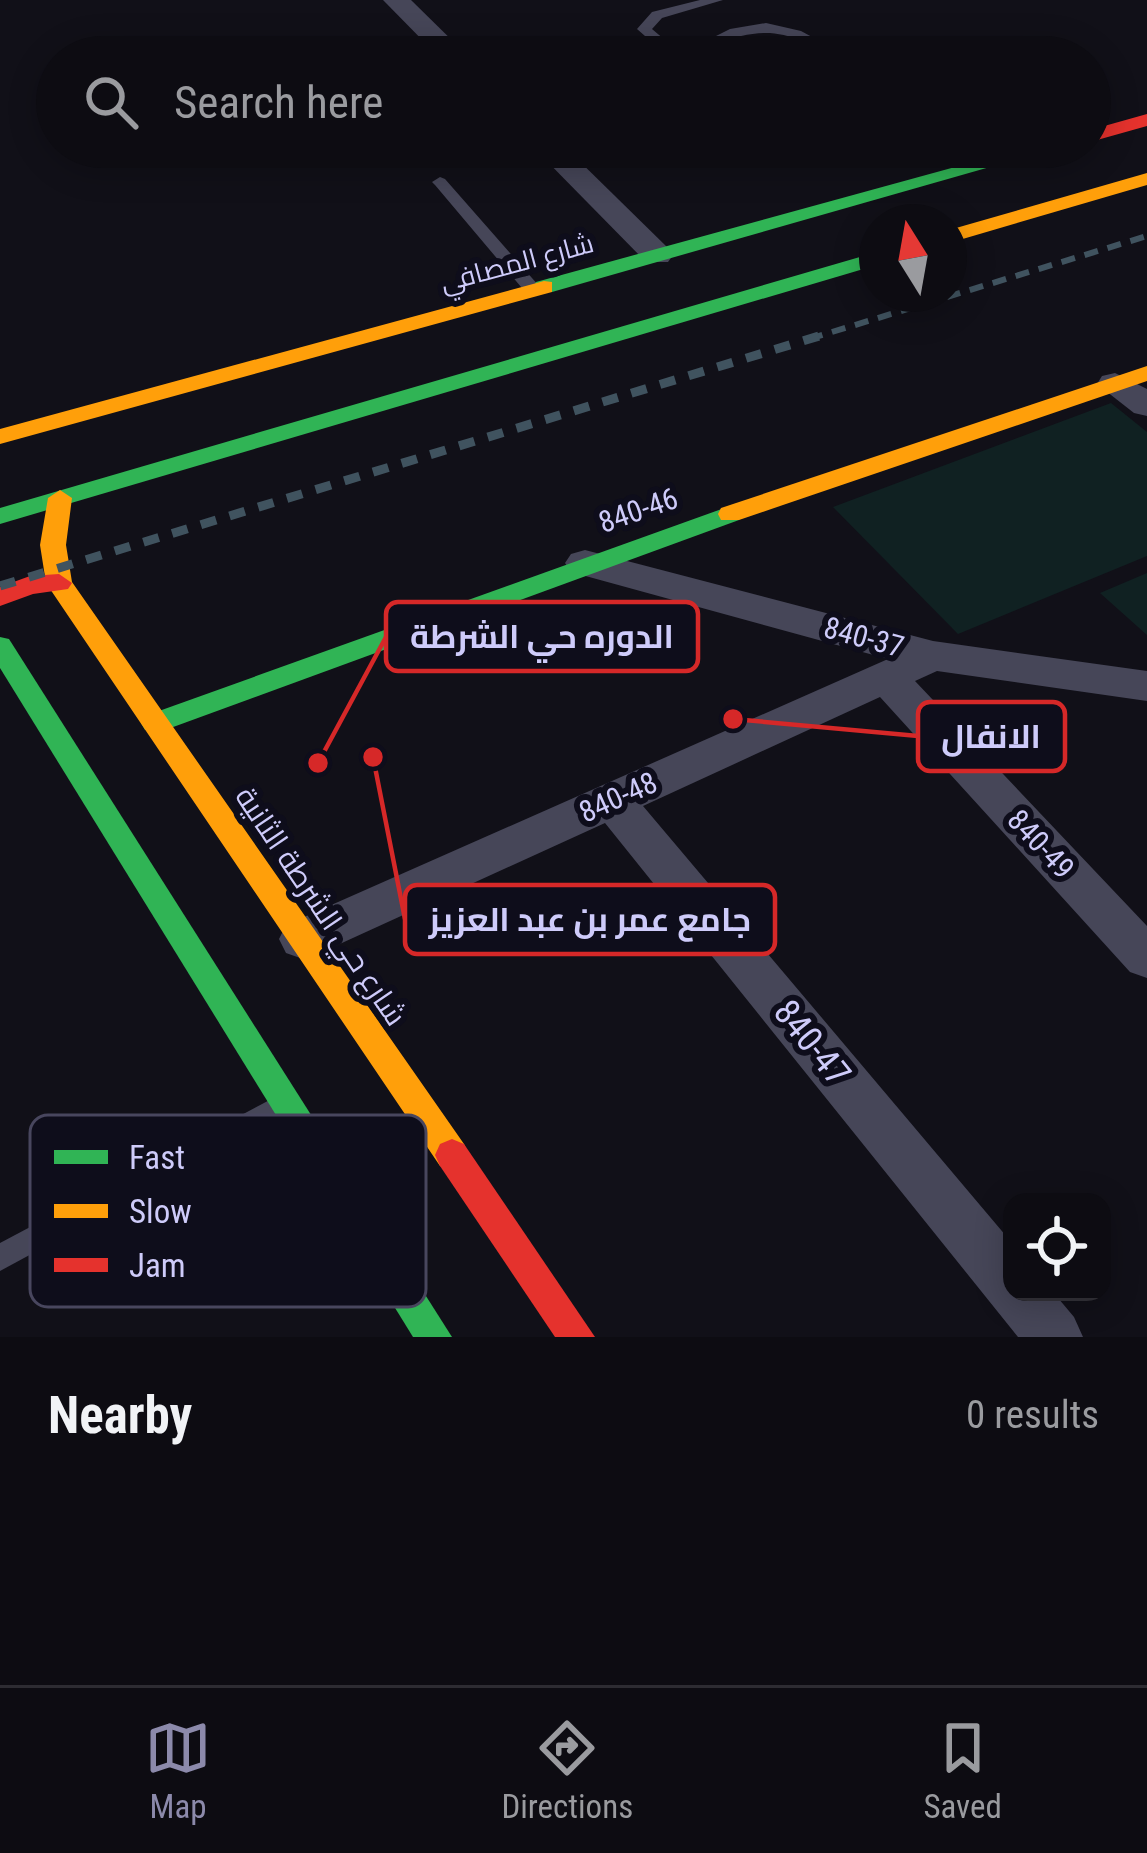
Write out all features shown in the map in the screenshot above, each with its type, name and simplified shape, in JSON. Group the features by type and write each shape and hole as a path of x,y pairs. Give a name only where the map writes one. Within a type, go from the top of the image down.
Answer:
{"main road":[{"path":"1111,130 1147,119"},
{"path":"1111,138 1147,161"},
{"name":"شارع المصافي","path":"0,437 657,255 936,168"},
{"path":"1064,168 1072,173 1085,197"},
{"path":"967,232 1147,178"},
{"path":"0,516 859,263"},
{"name":"840-46","path":"154,722 586,562 1131,379"},
{"path":"0,597 30,585 59,583 53,545 60,498"},
{"name":"شارع حي الشرطة الثانية","path":"59,583 420,1115"},
{"path":"0,646 295,1115"},
{"name":"شارع حي الشرطة الثانية","path":"426,1124 560,1326"},
{"path":"415,1307 434,1337"}],"street":[{"path":"396,0 433,36"},
{"path":"569,168 657,255"},
{"path":"1131,379 1147,405"},
{"name":"840-37","path":"586,562 933,656 1147,686"},
{"name":"840-48","path":"303,939 933,656"},
{"name":"840-49","path":"886,677 1147,958"},
{"name":"840-47","path":"612,800 1003,1276"},
{"name":"840-47","path":"1024,1301 1054,1337"}],"lane":[{"path":"652,36 644,29 657,15 716,0"},
{"path":"727,36 748,27 785,27 802,36"},
{"path":"440,182 533,290"},
{"path":"265,1115 287,1103"},
{"path":"0,1258 30,1242"}],"shaded area":[{"path":"1111,403 1147,432 1147,556 958,634 833,507"},
{"path":"1147,573 1147,635 1100,593"}],"railway":[{"path":"809,339 1147,236"},
{"path":"0,586 819,336"}],"traffic: fast":[{"path":"544,287 974,168"},
{"path":"0,516 859,263"},
{"path":"155,723 730,514"},
{"path":"0,646 295,1115"},
{"path":"415,1307 434,1337"}],"traffic: slow":[{"path":"967,232 1147,179"},
{"path":"0,437 544,287"},
{"path":"730,514 1147,373"},
{"path":"60,498 53,545 59,583 425,1115"},
{"path":"426,1117 452,1155"}],"traffic: jam":[{"path":"1111,130 1147,120"},
{"path":"0,597 30,585 59,583"},
{"path":"452,1155 577,1337"}],"place":[{"name":"الانفال","path":"733,719"},
{"name":"جامع عمر بن عبد العزيز","path":"373,757"},
{"name":"الدوره حي الشرطة","path":"318,763"}]}
